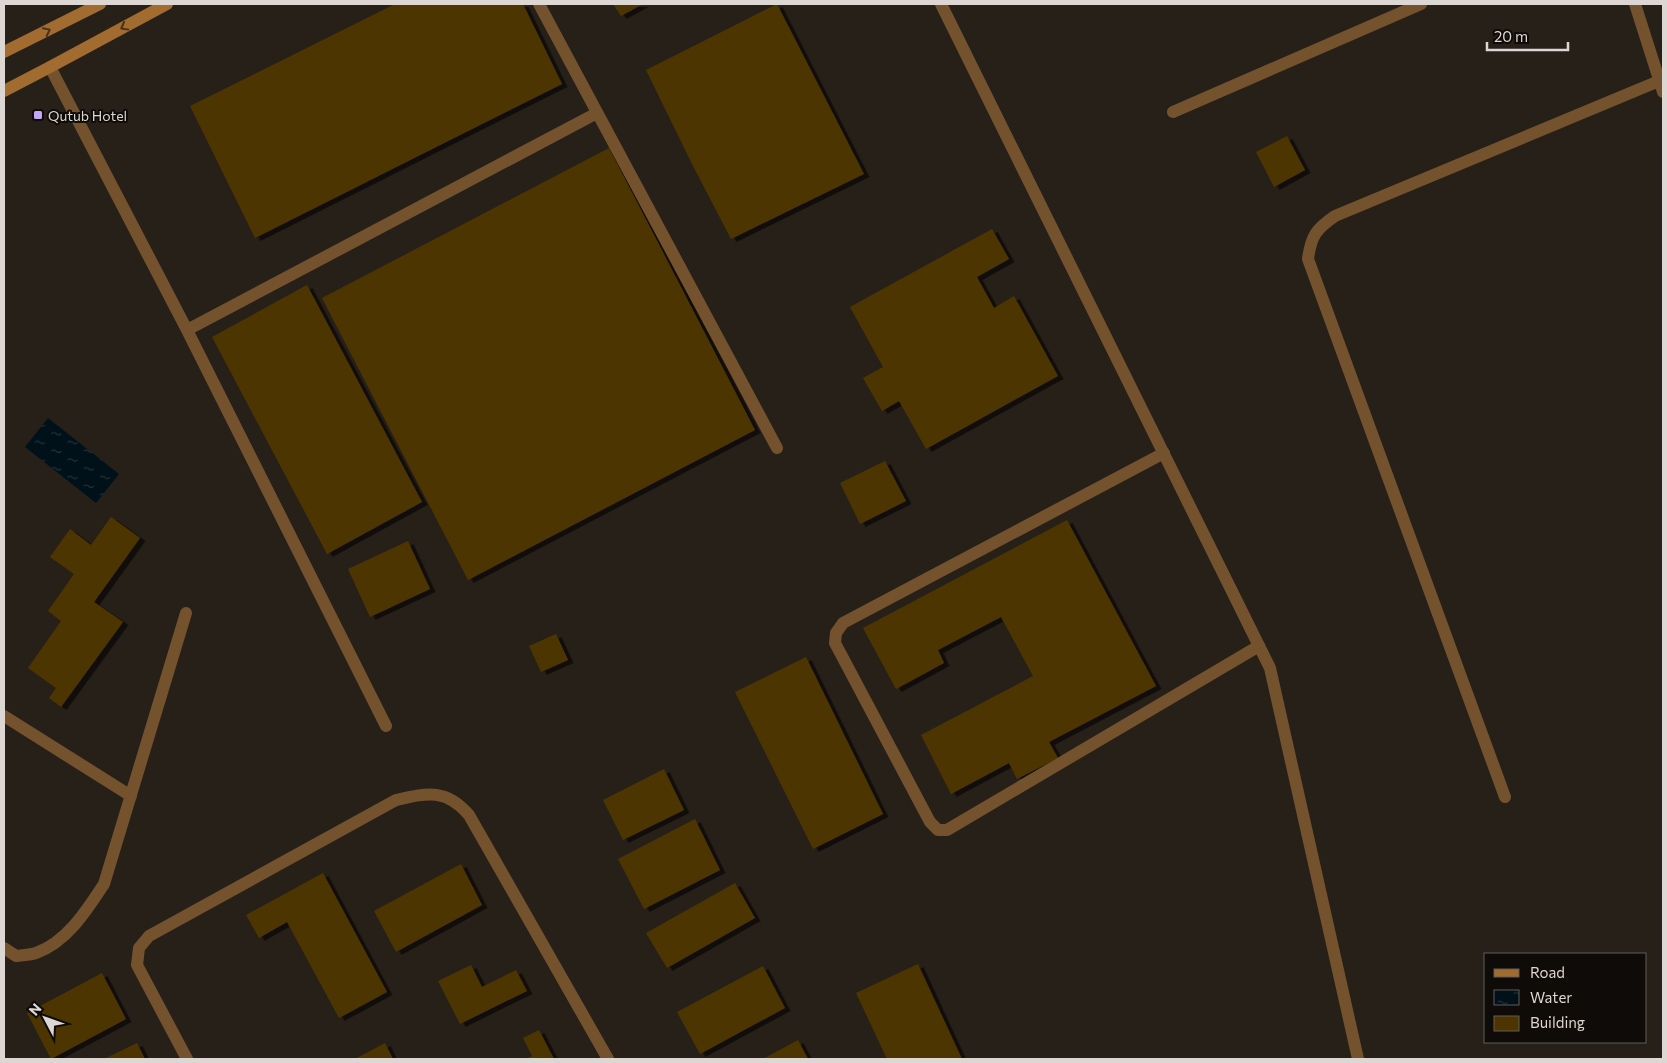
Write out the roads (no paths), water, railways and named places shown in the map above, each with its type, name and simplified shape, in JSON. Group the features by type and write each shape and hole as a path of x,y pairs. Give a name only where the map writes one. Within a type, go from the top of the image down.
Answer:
{"main road":[{"path":"4,52 100,4"},
{"path":"4,91 50,68 166,4"}],"street":[{"path":"539,4 777,448"},
{"path":"941,4 1270,668 1358,1059"},
{"path":"1173,112 1421,4"},
{"path":"1506,797 1308,259 1311,241 1320,227 1335,216 1661,86 1635,4"},
{"path":"50,68 187,330 386,726"},
{"path":"187,330 597,113"},
{"path":"1164,453 843,622 836,633 835,643 930,822 938,830 947,830 1259,646"},
{"path":"4,948 16,956 36,953 57,940 84,914 104,884 186,613"},
{"path":"4,716 131,796"},
{"path":"187,1059 137,966 143,941 396,800 426,793 448,798 461,806 469,815 608,1059"}],"water":[{"path":"48,418 119,474 96,503 25,447"}],"place":[{"name":"Qutub Hotel","path":"38,115"}]}
